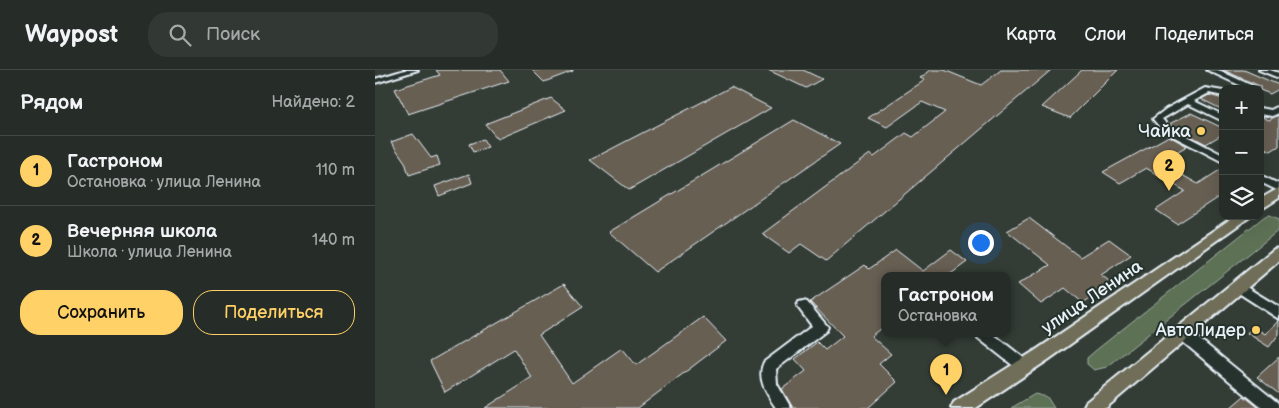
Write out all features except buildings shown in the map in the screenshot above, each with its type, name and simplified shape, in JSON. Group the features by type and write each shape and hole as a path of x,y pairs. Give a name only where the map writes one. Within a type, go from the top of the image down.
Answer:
{"main road":[{"path":"1264,203 1279,190"},
{"name":"улица Ленина","path":"961,408 1239,220"},
{"path":"1092,408 1279,253"}],"street":[{"path":"375,81 413,70"},
{"path":"1211,70 1246,85"},
{"path":"1263,70 1279,76"},
{"path":"1219,93 1208,90 1159,116 1157,119 1160,124 1219,156"},
{"path":"1190,100 1219,111"},
{"path":"1190,100 1219,116"},
{"path":"1264,112 1272,113 1279,109"},
{"path":"1264,181 1279,190"},
{"path":"1238,287 1279,314"},
{"path":"784,408 770,386 769,366 821,327 803,306"},
{"path":"1182,333 1273,408"},
{"path":"987,337 1025,366"}],"green space":[{"path":"1270,215 1279,219 1279,230 1107,367 1094,370 1087,364 1087,358 1095,351 1260,220 1264,220 1265,216"},
{"path":"1035,394 1047,397 1054,408 1011,408"}],"place":[{"name":"Чайка","path":"1201,131"},
{"name":"Вечерняя школа","path":"1169,191"},
{"name":"АвтоЛидер","path":"1256,330"},
{"name":"Гастроном","path":"946,395"}]}
